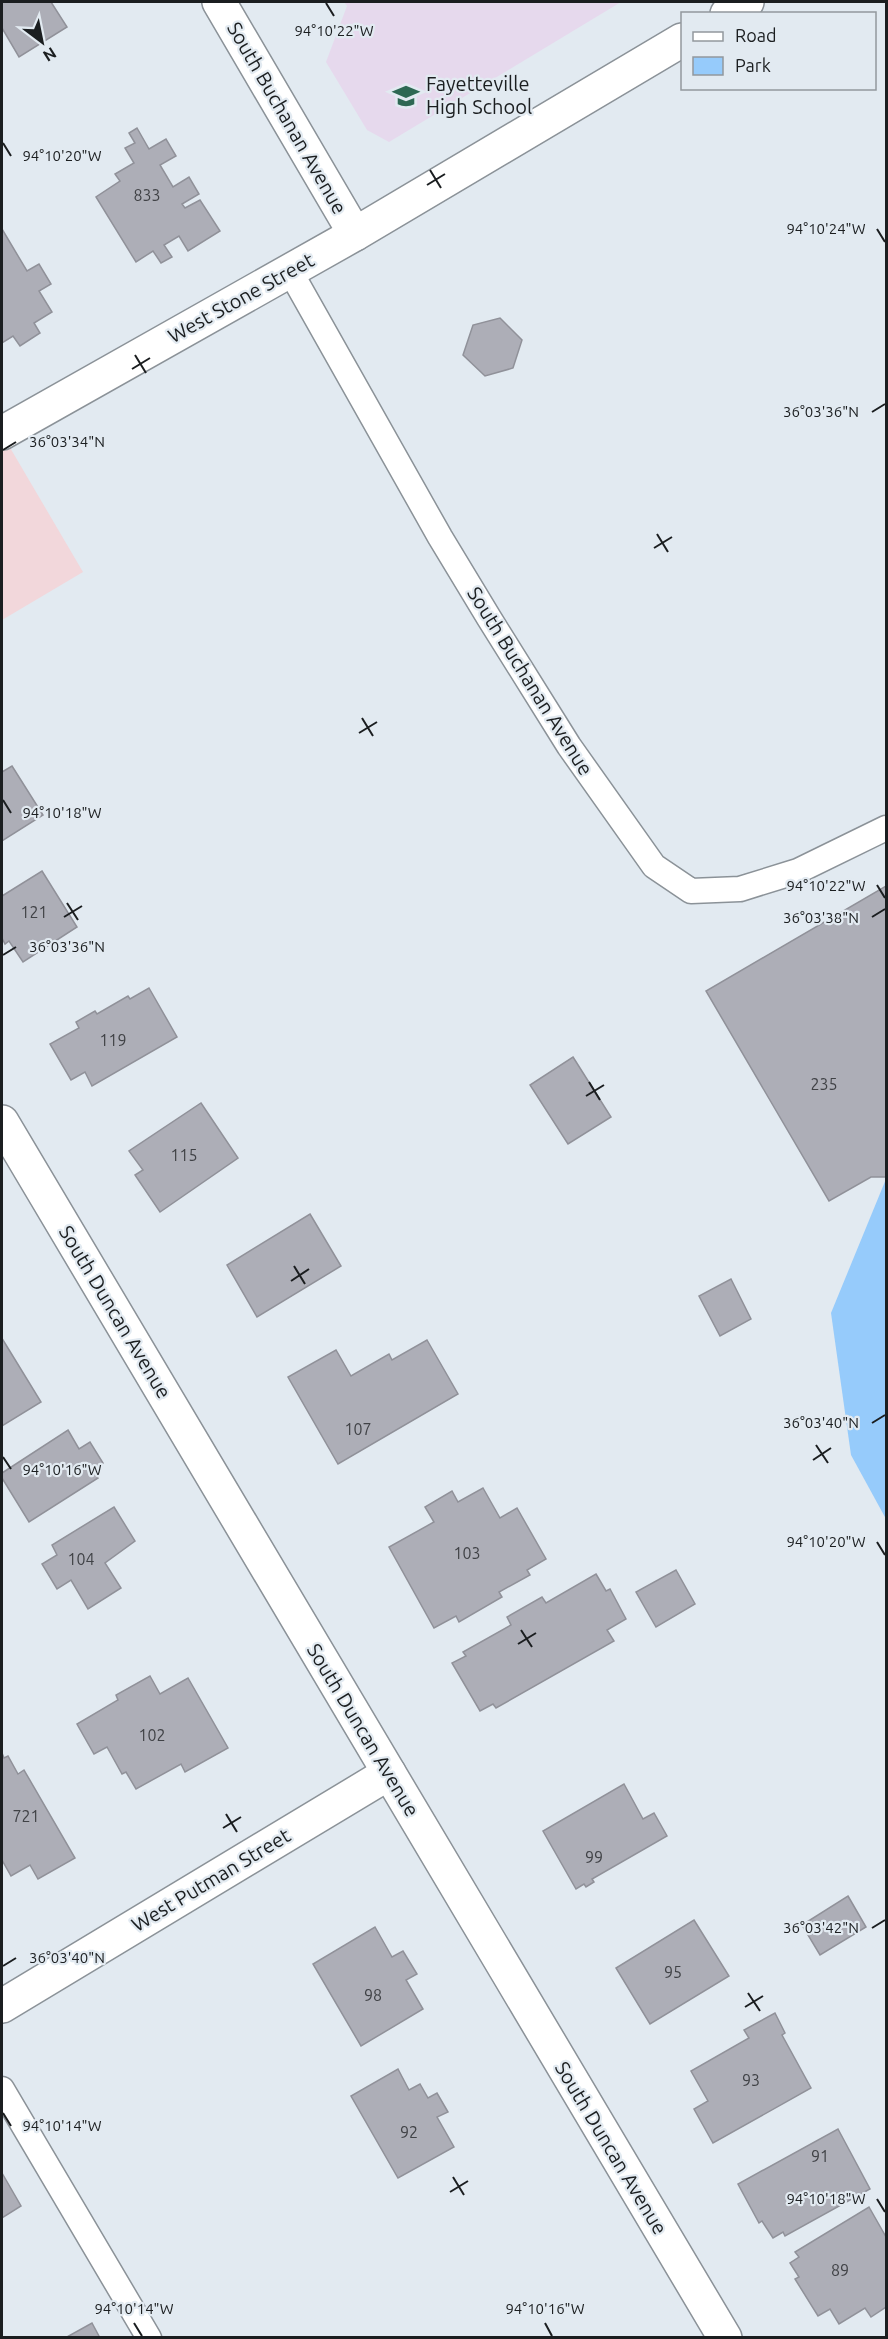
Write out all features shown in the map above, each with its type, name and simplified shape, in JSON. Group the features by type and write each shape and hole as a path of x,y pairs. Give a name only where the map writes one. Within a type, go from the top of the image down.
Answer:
{"street":[{"name":"South Buchanan Avenue","path":"219,2 355,234"},
{"path":"730,12 747,2"},
{"name":"West Stone Street","path":"2,433 355,234 681,41"},
{"name":"South Duncan Avenue","path":"2,1122 724,2337"},
{"name":"West Putman Street","path":"2,2006 389,1773"}],"lane":[{"name":"South Buchanan Avenue","path":"290,271 440,537 495,628 569,746 654,866 691,891 740,889 798,871 886,828"},
{"path":"2,2089 149,2337"}],"shaded area":[{"name":"Fayetteville High School","path":"344,2 621,2 389,142 367,130 326,62 347,6"},
{"path":"2,434 83,572 2,620"}],"green space":[{"path":"886,1179 886,1519 851,1455 831,1313"}],"building":[{"path":"2,2 51,2 67,27 19,57 2,28"},
{"path":"137,128 149,149 166,139 176,156 160,165 173,187 189,177 199,194 182,204 185,208 200,200 220,231 188,251 179,236 164,245 172,257 161,263 153,251 136,262 96,197 120,181 115,174 134,163 125,148 135,143 129,133"},
{"path":"2,229 27,271 39,264 51,284 39,291 52,312 34,323 40,333 20,346 13,336 2,343"},
{"path":"500,318 522,340 513,368 485,376 463,355 473,325"},
{"path":"12,766 43,815 2,841 2,772"},
{"path":"42,871 77,927 23,962 9,941 5,944 2,938 2,896"},
{"path":"886,886 886,1177 871,1177 829,1201 706,991"},
{"path":"149,988 177,1037 92,1086 85,1072 71,1080 50,1044 79,1028 76,1022 95,1011 97,1014 128,996 130,999"},
{"path":"573,1057 611,1117 568,1144 530,1085"},
{"path":"201,1103 238,1158 160,1212 135,1175 143,1170 129,1151"},
{"path":"310,1214 341,1266 257,1317 227,1265"},
{"path":"731,1279 751,1319 720,1336 699,1296"},
{"path":"427,1340 458,1394 338,1464 288,1377 336,1350 351,1376 389,1354 392,1360"},
{"path":"2,1341 41,1402 2,1426"},
{"path":"68,1430 79,1449 90,1442 103,1463 92,1470 98,1478 29,1522 2,1478 2,1473"},
{"path":"483,1488 500,1518 517,1508 546,1559 527,1570 530,1575 499,1592 502,1597 459,1622 456,1616 434,1628 389,1547 434,1522 425,1507 452,1491 458,1502"},
{"path":"114,1507 135,1541 105,1563 121,1588 88,1609 71,1580 57,1589 42,1564 57,1555 52,1545"},
{"path":"676,1570 695,1604 656,1627 636,1592"},
{"path":"596,1574 606,1591 610,1589 626,1619 607,1630 614,1641 496,1708 493,1704 480,1711 452,1663 466,1656 463,1652 511,1625 507,1617 542,1597 546,1603"},
{"path":"150,1676 160,1694 188,1678 228,1748 185,1772 181,1764 136,1789 126,1772 122,1774 107,1747 94,1754 77,1724 118,1700 116,1695"},
{"path":"2,1753 4,1758 8,1756 18,1774 24,1770 75,1858 38,1879 30,1865 11,1876 2,1860"},
{"path":"624,1784 643,1819 654,1813 667,1836 592,1879 594,1882 586,1887 584,1884 576,1889 543,1831"},
{"path":"848,1896 866,1927 820,1955 802,1925"},
{"path":"694,1920 729,1976 650,2024 616,1968"},
{"path":"375,1927 392,1957 403,1951 417,1974 406,1980 423,2009 361,2046 313,1964"},
{"path":"775,2013 785,2033 782,2035 811,2088 713,2143 694,2109 708,2101 691,2071 749,2038 744,2030"},
{"path":"398,2069 409,2090 420,2084 428,2098 437,2093 448,2112 437,2117 454,2147 398,2178 351,2096"},
{"path":"838,2129 870,2189 785,2236 783,2232 773,2238 762,2221 759,2223 738,2184"},
{"path":"2,2173 21,2206 2,2218"},
{"path":"869,2207 886,2237 886,2307 871,2317 865,2308 839,2324 830,2309 818,2316 795,2279 799,2277 790,2263 799,2257 795,2252"},
{"path":"92,2323 100,2338 65,2338"}],"place":[{"name":"Fayetteville High School","path":"406,96"}]}
